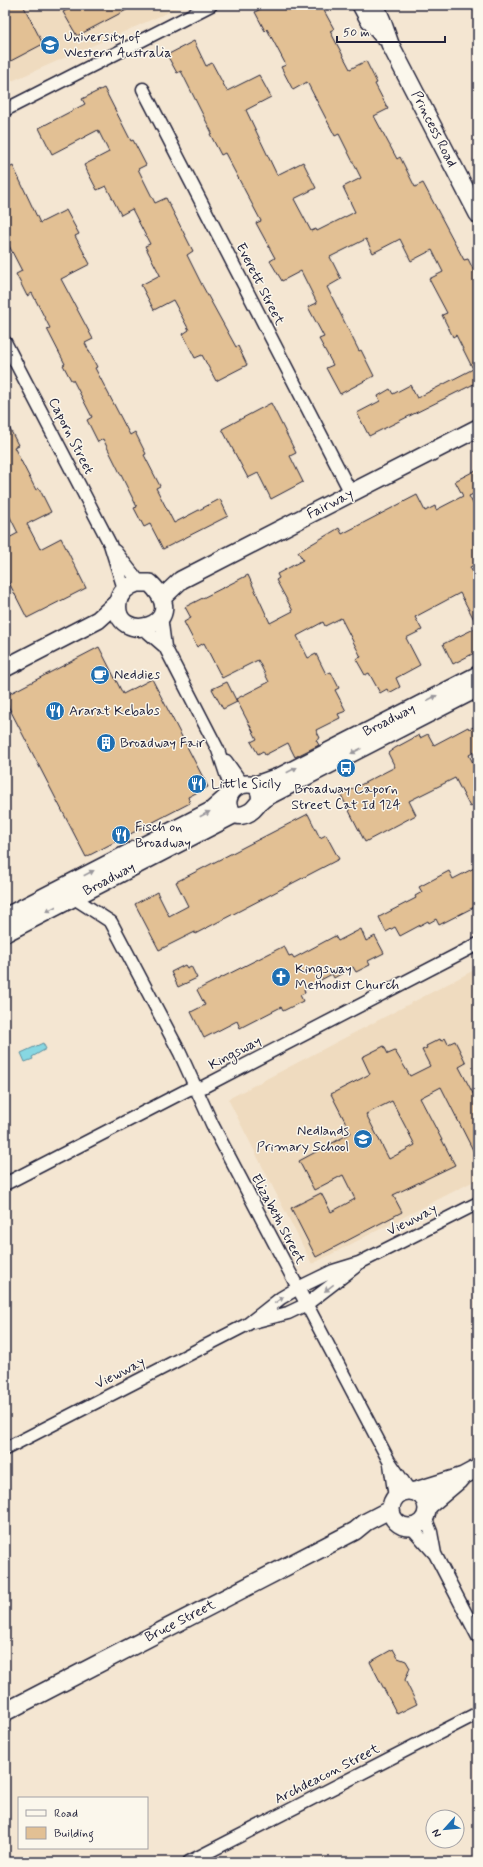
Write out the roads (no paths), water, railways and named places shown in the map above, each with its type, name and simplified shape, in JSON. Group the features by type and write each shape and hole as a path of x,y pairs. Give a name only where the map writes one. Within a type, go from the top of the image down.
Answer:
{"main road":[{"name":"Princess Road","path":"361,5 368,18 390,44"},
{"name":"Princess Road","path":"375,5 390,44 478,214"},
{"name":"Fairway","path":"162,598 181,580 478,428"},
{"name":"Fairway","path":"145,583 181,580"},
{"path":"5,668 98,620 130,585 145,583 161,594 163,609 161,616 156,622 143,628 130,626 124,622 120,616 121,596"},
{"path":"98,620 124,622"},
{"name":"Broadway","path":"5,917 211,811 240,789 281,776 478,674"},
{"name":"Broadway","path":"5,933 235,814 242,815 250,812 260,802 478,688"},
{"path":"235,814 228,808 227,803 240,789 261,796 260,802"},
{"name":"Bruce Street","path":"403,1506 419,1524 426,1512 471,1472"},
{"name":"Bruce Street","path":"5,1712 356,1531 366,1522 403,1506 471,1472"},
{"path":"403,1506 423,1498 426,1512"}],"street":[{"path":"5,110 211,5"},
{"name":"Everett Street","path":"143,89 351,493"},
{"name":"Caporn Street","path":"5,342 110,544 145,583"},
{"name":"Caporn Street","path":"110,544 121,596"},
{"path":"161,616 165,647 218,750 240,789"},
{"path":"143,628 165,647"},
{"name":"Elizabeth Street","path":"74,898 111,922 114,927 180,1053 212,1124 389,1461 403,1506"},
{"name":"Kingsway","path":"5,1184 189,1089 203,1087 478,944"},
{"name":"Viewway","path":"248,1324 281,1298 298,1288 333,1271 359,1263 478,1203"},
{"name":"Viewway","path":"5,1449 248,1324 288,1312 307,1304 359,1263"},
{"path":"403,1506 435,1554 478,1637"},
{"path":"426,1512 435,1554"},
{"name":"Archdeacon Street","path":"189,1862 478,1713"}],"water":[{"path":"43,1043 46,1049 32,1057 33,1059 25,1062 21,1053"}],"place":[{"name":"University of Western Australia","path":"50,45"},
{"name":"Neddies","path":"100,675"},
{"name":"Ararat Kebabs","path":"55,711"},
{"name":"Broadway Fair","path":"106,743"},
{"name":"Broadway Caporn Street Cat Id 124","path":"346,768"},
{"name":"Little Sicily","path":"197,784"},
{"name":"Fisch on Broadway","path":"121,835"},
{"name":"Kingsway Methodist Church","path":"281,977"},
{"name":"Nedlands Primary School","path":"363,1139"}]}
